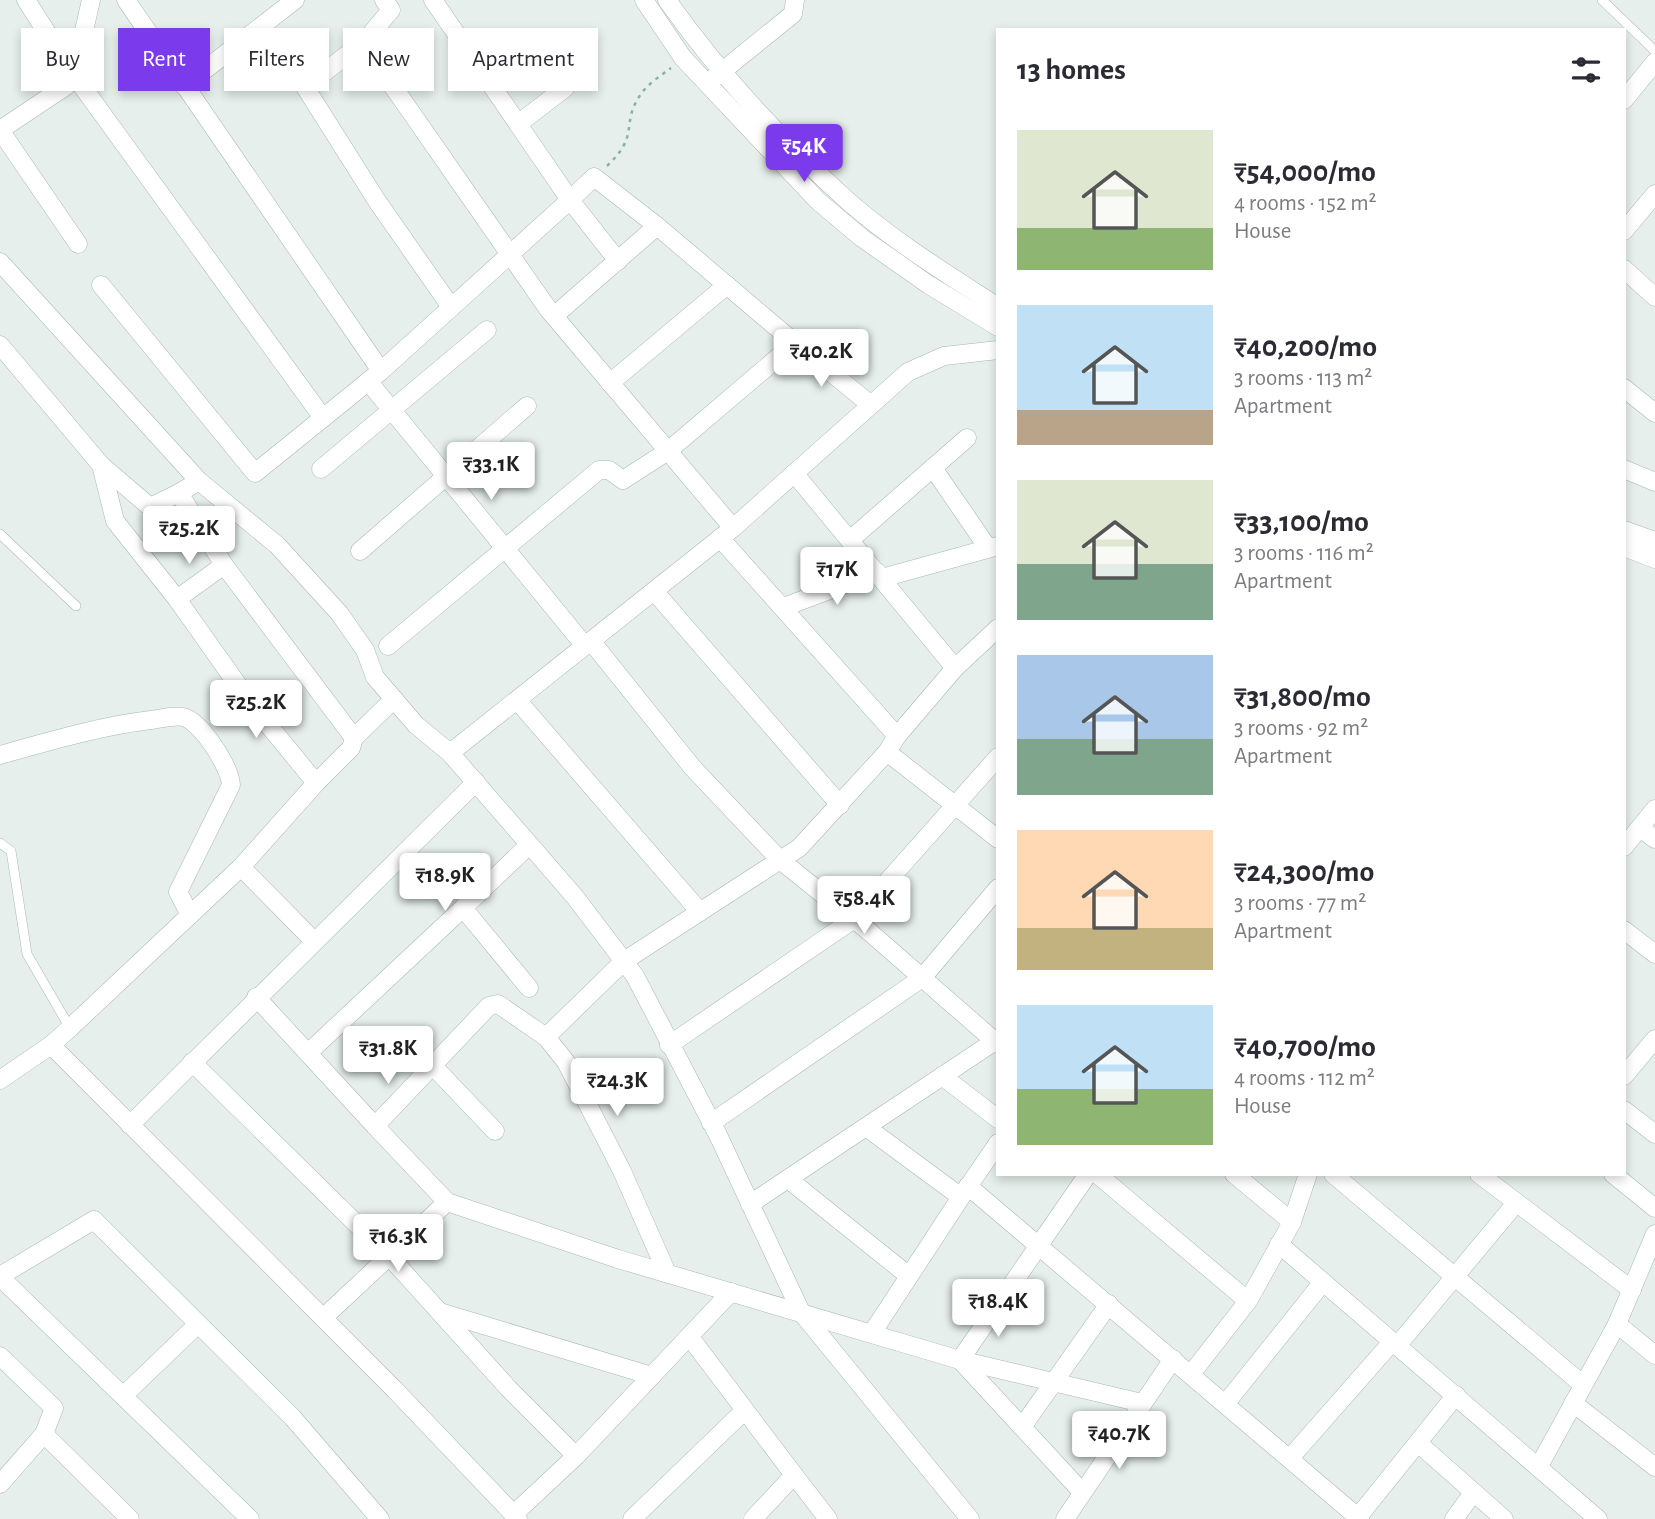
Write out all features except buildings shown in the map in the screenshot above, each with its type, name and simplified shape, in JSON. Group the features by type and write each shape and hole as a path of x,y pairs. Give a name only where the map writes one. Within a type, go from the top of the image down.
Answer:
{"street":[{"path":"26,0 44,28"},
{"path":"85,28 91,0"},
{"path":"210,66 295,0"},
{"path":"433,0 570,200 618,261"},
{"path":"644,0 683,58 818,201 862,238 929,285 996,326"},
{"path":"667,0 699,46 849,202 914,253 996,306"},
{"path":"707,84 793,14 795,0"},
{"path":"132,2 148,28"},
{"path":"375,28 393,3"},
{"path":"343,58 305,88 377,201 451,307"},
{"path":"1626,98 1655,62"},
{"path":"58,91 0,130 78,243"},
{"path":"86,91 323,418"},
{"path":"187,91 374,376 391,410 504,548 692,767 780,860 994,1035 942,1076 750,1204"},
{"path":"396,91 554,316 668,451 726,533 784,607 897,736"},
{"path":"518,124 561,91"},
{"path":"101,285 256,473 374,376 594,177 657,226 871,405"},
{"path":"1626,230 1655,194"},
{"path":"554,316 657,226"},
{"path":"0,262 199,481 277,545 340,613 365,650 375,677 416,725 450,753 624,961 635,976 711,1123 801,1312 970,1519"},
{"path":"1626,271 1655,297"},
{"path":"610,383 727,285"},
{"path":"321,469 487,330"},
{"path":"388,646 599,470 609,470 623,480 668,451 795,343"},
{"path":"0,345 101,465 150,507 199,481"},
{"path":"450,753 726,533 908,372 944,356 996,350"},
{"path":"0,373 13,360"},
{"path":"1626,390 1655,413"},
{"path":"360,551 527,407"},
{"path":"850,540 967,438"},
{"path":"101,465 115,521 177,599 252,705 316,783"},
{"path":"784,607 879,575 993,547 933,468"},
{"path":"1626,470 1655,482"},
{"path":"794,473 955,668"},
{"path":"179,493 224,565 354,738"},
{"path":"1626,531 1655,541"},
{"path":"1626,548 1655,559"},
{"path":"177,599 224,565"},
{"path":"654,591 840,805"},
{"path":"546,1037 624,961 799,848 887,752 897,736 955,668 996,630"},
{"path":"0,1080 51,1045 241,867 351,747 354,738 394,699"},
{"path":"517,700 700,912"},
{"path":"0,755 129,722 180,716 193,723 221,755 231,776 231,785 223,807 178,892 190,915"},
{"path":"887,752 996,837"},
{"path":"669,1045 854,919 996,759"},
{"path":"130,1125 313,940 475,782"},
{"path":"1626,845 1655,809"},
{"path":"1640,828 1655,839"},
{"path":"308,1053 529,845"},
{"path":"241,867 313,940"},
{"path":"711,1123 922,978 996,890"},
{"path":"463,908 529,988"},
{"path":"1626,934 1655,954"},
{"path":"256,997 447,1202 667,1273 960,1360 1142,1403"},
{"path":"375,1126 434,1067 489,1006 498,1004 546,1037 566,1062 622,1171 667,1273"},
{"path":"1626,1074 1655,1039"},
{"path":"51,1045 323,1318 516,1517 731,1292"},
{"path":"192,1062 389,1256 509,1389 576,1456"},
{"path":"434,1067 495,1131"},
{"path":"942,1076 996,1117"},
{"path":"1626,1112 1655,1134"},
{"path":"866,1127 965,1192 1040,1247 1359,1518 1456,1395"},
{"path":"872,1333 996,1146"},
{"path":"960,1360 1087,1176"},
{"path":"1099,1176 1248,1301"},
{"path":"1236,1176 1292,1222"},
{"path":"1191,1374 1248,1301 1292,1222 1307,1176"},
{"path":"1335,1176 1582,1384"},
{"path":"1482,1176 1632,1290"},
{"path":"1615,1176 1655,1208"},
{"path":"788,1179 909,1276"},
{"path":"323,1318 447,1202"},
{"path":"1290,1458 1394,1344 1516,1203"},
{"path":"250,1519 0,1276 94,1220 292,1418 380,1519"},
{"path":"1279,1244 1539,1466 1580,1513 1598,1519"},
{"path":"1539,1466 1617,1324 1653,1247"},
{"path":"1226,1403 1323,1282"},
{"path":"1022,1427 1108,1304"},
{"path":"440,1312 652,1376"},
{"path":"123,1396 198,1324"},
{"path":"1617,1324 1655,1355"},
{"path":"689,1336 828,1519"},
{"path":"0,1356 54,1408 44,1434 0,1484"},
{"path":"1065,1519 1173,1359"},
{"path":"960,1360 1082,1492"},
{"path":"1573,1403 1655,1467"},
{"path":"632,1519 744,1411"},
{"path":"44,1434 130,1519"},
{"path":"1418,1443 1504,1519"},
{"path":"754,1519 794,1475"},
{"path":"1454,1519 1473,1493"},
{"path":"946,1519 958,1504"}],"lane":[{"path":"1602,0 1655,51"},
{"path":"0,534 76,606"},
{"path":"0,843 11,851 27,954 70,1028"}],"path":[{"path":"594,177 628,143 634,110 641,94 683,58"}]}
